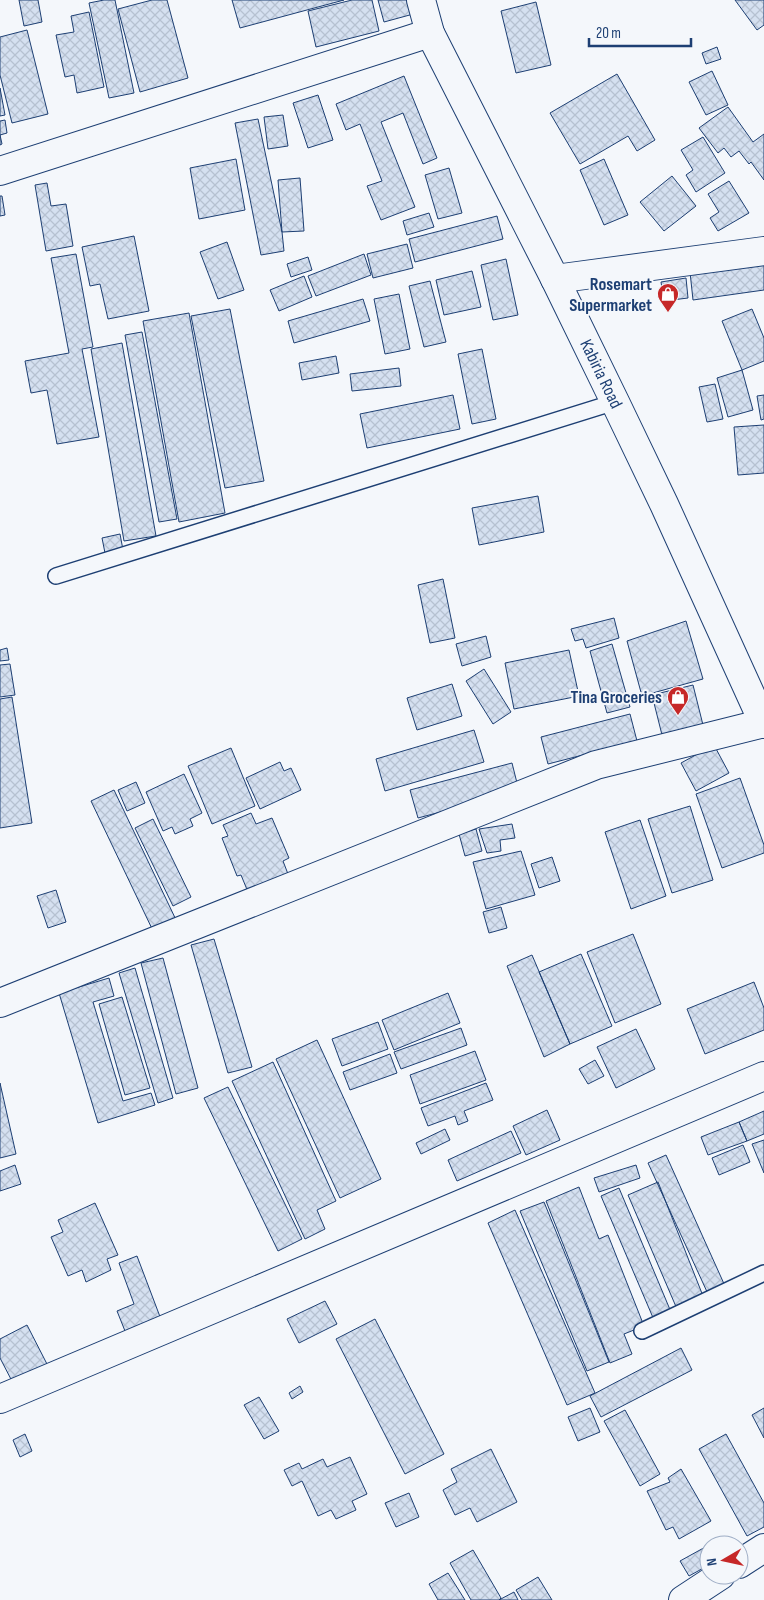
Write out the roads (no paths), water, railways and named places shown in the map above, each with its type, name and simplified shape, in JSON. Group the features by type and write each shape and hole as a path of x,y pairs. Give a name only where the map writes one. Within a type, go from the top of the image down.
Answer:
{"street":[{"name":"Kabiria Road","path":"421,0 430,34 555,279 615,402 664,504 764,723"},
{"path":"0,171 430,34"},
{"path":"555,279 764,251"},
{"path":"0,1003 596,765 764,723"},
{"path":"0,1399 764,1076"},
{"path":"749,1558 764,1548"},
{"path":"682,1600 705,1585"}],"lane":[{"path":"56,576 615,402"},
{"path":"642,1331 764,1273"}],"place":[{"name":"Rosemart Supermarket","path":"668,313"},
{"name":"Tina Groceries","path":"678,716"}]}
